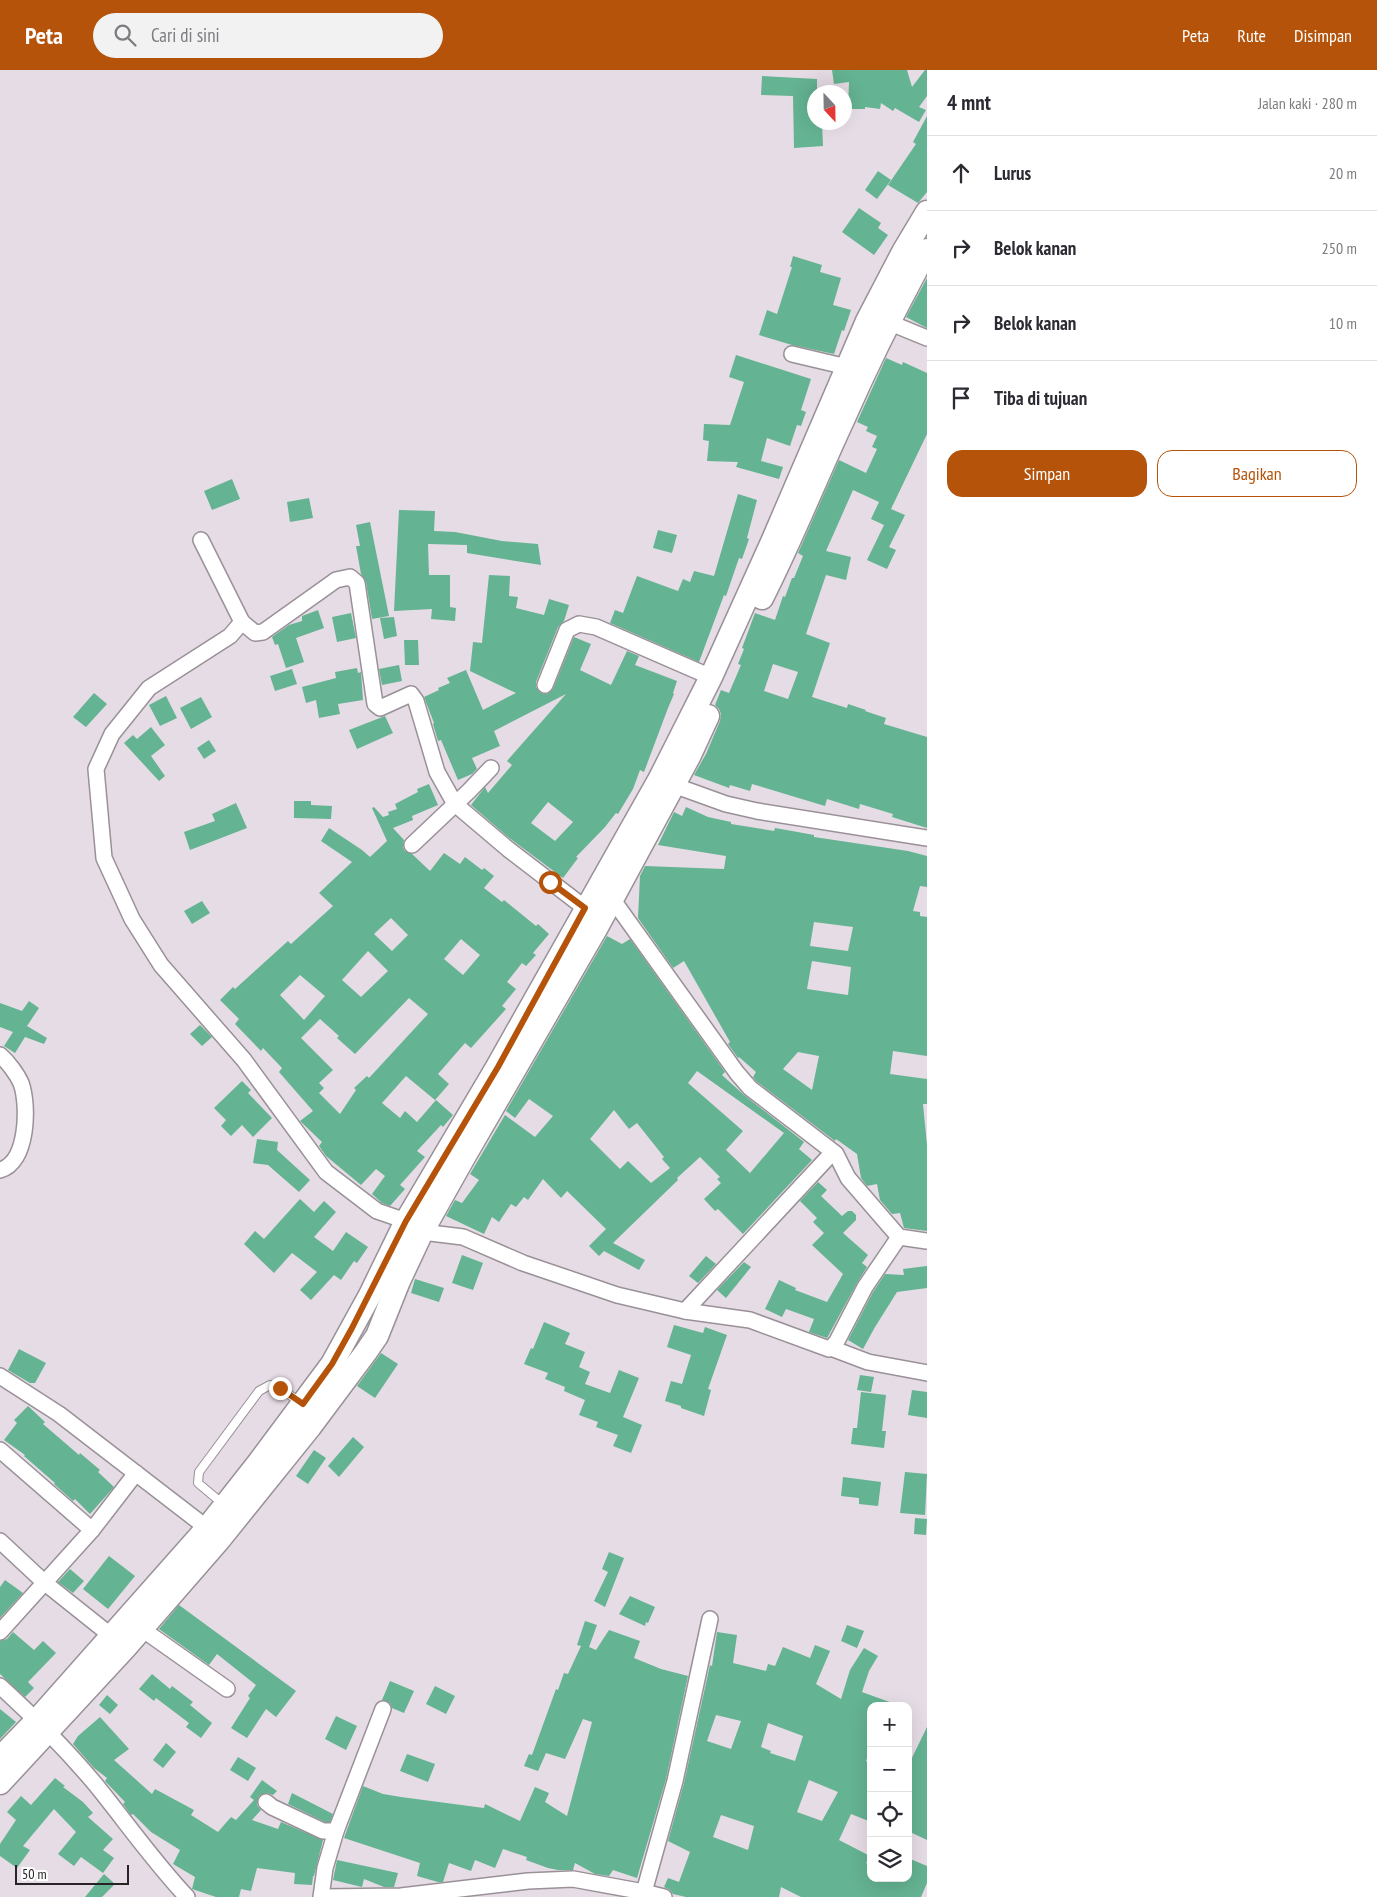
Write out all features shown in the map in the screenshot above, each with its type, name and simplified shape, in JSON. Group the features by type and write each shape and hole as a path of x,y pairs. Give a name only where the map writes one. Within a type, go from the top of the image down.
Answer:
{"main road":[{"path":"119,1642 142,1630 219,1540 302,1416 370,1295 414,1227 607,891 724,682 754,615 782,560 836,414 847,366 885,285 927,212"},
{"path":"666,783 711,677 836,414 927,250"},
{"path":"0,1784 43,1726 119,1642 225,1505 302,1416 377,1336 399,1281 414,1227 498,1067 585,908 607,891"},
{"path":"0,1758 43,1726"}],"street":[{"path":"888,322 927,338"},
{"path":"792,354 847,366"},
{"path":"201,540 242,622 255,633 263,632 336,580 350,577 357,583 375,704 380,708 411,694 416,701 437,772 455,804 508,849 585,908"},
{"path":"242,622 230,636 149,688 112,734 96,769 104,858 132,919 161,965 244,1060 326,1172 377,1211 414,1227 463,1237 523,1262 617,1295 685,1311 750,1320 868,1362 927,1373"},
{"path":"545,685 567,630 579,624 596,627 711,677"},
{"path":"412,845 491,768"},
{"path":"666,783 726,804 757,811 927,838"},
{"path":"607,891 737,1073 756,1093 833,1152 848,1178 899,1237 927,1241"},
{"path":"0,1055 12,1069 21,1084 26,1110 25,1136 13,1162 0,1170"},
{"path":"685,1311 833,1152"},
{"path":"831,1348 865,1287 899,1237"},
{"path":"0,1376 59,1414 207,1528"},
{"path":"0,1450 92,1530"},
{"path":"0,1632 92,1530 136,1473"},
{"path":"0,1541 45,1583 119,1642"},
{"path":"644,1892 675,1781 710,1619"},
{"path":"142,1630 227,1690"},
{"path":"0,1686 43,1726 96,1785 187,1897"},
{"path":"383,1709 336,1831 325,1868 322,1897 401,1897 478,1892 528,1881 573,1879 664,1897"},
{"path":"266,1802 272,1807 322,1831 336,1831"}],"lane":[{"path":"225,1505 198,1483 199,1472 259,1391 270,1385 280,1388 302,1416"}],"building":[{"path":"832,70 907,70 912,87 927,70 927,96 919,107 926,110 919,122 895,108 893,111 881,103 880,109 865,107 865,109 852,109 852,85 849,85 849,82 834,84"},
{"path":"762,76 817,79 817,85 807,85 807,130 822,130 823,146 794,148 793,96 761,95"},
{"path":"927,116 927,192 918,203 888,185 916,144 913,142"},
{"path":"878,171 891,180 877,199 865,190"},
{"path":"859,208 881,223 878,228 888,235 874,255 842,232"},
{"path":"793,256 822,265 820,272 841,278 833,305 851,310 834,354 792,345 759,335 767,310 777,314 792,267 790,267"},
{"path":"927,278 927,328 906,317"},
{"path":"736,355 811,379 801,410 806,412 801,426 797,425 790,446 767,438 761,461 783,467 779,479 736,467 738,462 707,461 709,441 703,440 704,424 730,425 744,382 729,377"},
{"path":"886,358 902,365 903,362 927,373 927,434 891,509 905,515 889,547 896,550 887,569 867,560 884,525 871,519 879,502 853,490 826,551 851,557 846,580 826,575 806,634 830,643 812,697 847,708 848,704 866,710 886,718 884,724 927,737 927,828 892,817 893,814 860,804 859,809 827,799 825,806 752,784 750,791 730,785 729,788 694,775 706,754 720,721 721,714 715,705 721,690 729,693 741,665 738,664 744,649 742,648 755,613 775,620 783,596 785,597 803,556 798,553 839,460 866,473 877,449 872,447 877,436 866,431 868,427 857,422","holes":["773,664 798,672 788,699 764,691"]},
{"path":"232,479 240,499 212,510 204,491"},
{"path":"738,494 757,500 747,538 749,539 742,559 739,558 726,596 724,595 699,662 610,623 615,610 623,613 637,576 678,591 683,579 690,582 694,571 714,576"},
{"path":"309,498 313,518 290,522 287,502"},
{"path":"399,510 435,511 434,531 455,532 502,541 538,544 541,565 467,553 467,545 428,544 429,575 450,575 450,607 456,608 455,621 431,619 432,609 394,611"},
{"path":"370,522 389,616 372,619 366,582 361,574 356,546 360,546 356,525"},
{"path":"658,530 677,535 672,553 653,548"},
{"path":"489,575 510,576 509,596 518,597 516,608 544,615 549,599 569,605 564,621 558,627 536,682 536,687 541,693 547,694 553,689 574,637 591,644 580,670 611,685 627,651 639,656 635,665 677,681 674,694 644,772 640,770 633,789 618,814 616,813 576,857 578,858 563,878 508,837 471,805 485,787 488,793 512,765 507,761 566,694 494,731 500,746 472,758 477,769 472,774 458,780 441,740 438,741 434,723 424,697 450,683 447,678 466,670 483,710 516,693 470,671 473,642 482,643","holes":["548,802 573,822 555,841 531,823"]},
{"path":"318,610 324,628 296,638 304,662 286,668 278,644 275,645 272,637 289,625 302,621 302,616"},
{"path":"351,613 356,638 337,642 332,617"},
{"path":"394,617 397,636 384,639 380,618"},
{"path":"404,640 418,640 419,665 405,665"},
{"path":"399,665 402,681 382,685 379,669"},
{"path":"357,668 358,673 361,672 363,700 338,704 340,714 319,718 316,700 306,703 302,687 336,678 335,672"},
{"path":"292,669 297,684 275,691 270,676"},
{"path":"94,693 107,704 86,727 73,717"},
{"path":"166,696 177,718 160,726 149,705"},
{"path":"201,697 212,717 191,729 180,708"},
{"path":"385,716 393,733 357,749 349,730"},
{"path":"151,727 165,745 151,756 165,776 159,781 124,743 133,735 137,739"},
{"path":"209,740 216,751 204,759 197,748"},
{"path":"429,784 438,805 412,816 413,820 393,828 404,840 403,847 405,851 412,854 430,871 444,853 460,864 465,857 482,870 484,868 494,876 484,888 502,902 504,900 536,926 538,924 549,934 533,953 536,955 526,966 522,963 507,982 516,989 502,1006 506,1009 471,1048 465,1043 438,1074 449,1084 435,1100 406,1076 382,1103 400,1118 405,1111 417,1122 436,1100 453,1115 417,1151 425,1157 400,1185 405,1189 390,1206 382,1203 372,1194 385,1176 376,1169 361,1185 326,1156 319,1146 322,1142 300,1121 313,1111 279,1072 282,1068 263,1048 261,1051 235,1024 239,1019 220,1000 233,987 235,989 288,941 291,944 333,906 319,893 352,862 321,841 329,828 370,857 387,841 372,808 374,807 383,817 389,815 388,812 397,809 395,804 418,792 417,789","holes":["391,918 408,935 392,951 374,934","461,939 480,955 463,975 444,959","368,951 388,971 361,997 342,980","300,975 325,996 304,1020 280,995","409,998 428,1014 369,1078 367,1076 354,1088 356,1090 340,1114 319,1093 324,1088 319,1083 333,1070 301,1038 320,1019 339,1036 337,1038 355,1054"]},
{"path":"294,801 311,801 311,805 332,806 331,819 294,818"},
{"path":"236,803 247,828 190,850 184,832 215,821 212,814"},
{"path":"686,807 708,817 731,822 731,824 774,831 775,828 814,835 814,837 908,851 927,856 927,887 920,886 913,911 920,912 920,916 927,917 927,1056 893,1051 890,1074 927,1079 927,1104 923,1104 927,1145 927,1231 904,1228 900,1213 892,1214 880,1200 877,1184 867,1186 861,1178 857,1154 836,1139 835,1141 756,1081 753,1077 756,1072 738,1058 728,1044 730,1042 684,961 673,968 638,918 640,876 645,866 724,869 726,856 658,845 674,812 682,816","holes":["814,922 853,927 848,951 810,946","812,961 851,967 848,995 807,989","798,1052 819,1056 812,1090 783,1069"]},
{"path":"202,901 210,913 192,924 184,911"},
{"path":"607,936 622,944 630,939 725,1072 722,1075 744,1095 804,1142 799,1149 812,1160 743,1234 718,1209 715,1211 704,1199 721,1183 717,1179 720,1177 700,1157 613,1243 645,1260 639,1270 604,1251 599,1256 589,1246 606,1229 567,1191 561,1198 543,1179 528,1200 524,1197 516,1207 511,1204 499,1222 492,1217 484,1234 446,1216 455,1200 462,1203 479,1180 470,1174 505,1115 535,1137 553,1116 529,1099 515,1118 506,1111","holes":["697,1071 784,1133 750,1173 726,1150 743,1131 688,1083","614,1110 629,1129 637,1123 664,1157 662,1159 670,1168 651,1183 628,1161 620,1169 590,1139"]},
{"path":"29,1001 39,1008 27,1026 47,1038 44,1044 25,1037 15,1053 4,1046 13,1032 0,1027 0,1003 22,1011"},
{"path":"200,1025 212,1037 202,1046 190,1034"},
{"path":"242,1081 251,1090 248,1093 272,1118 253,1137 242,1125 231,1136 221,1126 226,1120 214,1108"},
{"path":"257,1139 278,1142 277,1150 310,1180 299,1192 268,1165 253,1163"},
{"path":"818,1182 827,1190 821,1196 842,1216 848,1211 852,1211 856,1215 856,1220 843,1233 868,1255 862,1263 867,1267 827,1338 809,1332 814,1319 786,1309 782,1317 765,1309 779,1280 796,1288 795,1290 827,1302 843,1274 812,1245 824,1233 813,1222 817,1218 800,1201"},
{"path":"300,1199 314,1212 324,1201 336,1212 314,1237 333,1251 346,1232 368,1247 357,1263 354,1261 341,1280 334,1275 311,1300 300,1290 317,1272 292,1253 274,1273 244,1244 255,1231 264,1239"},
{"path":"462,1255 483,1263 473,1290 452,1283"},
{"path":"706,1256 716,1264 698,1283 689,1276"},
{"path":"744,1262 751,1267 726,1298 717,1290"},
{"path":"927,1266 927,1288 897,1292 863,1349 848,1340 873,1292 885,1274 904,1275 903,1269"},
{"path":"415,1279 444,1288 439,1302 411,1293"},
{"path":"544,1322 570,1333 565,1344 585,1352 579,1367 590,1372 585,1384 610,1393 619,1370 639,1378 623,1417 642,1425 631,1453 613,1446 618,1435 596,1427 598,1422 579,1415 585,1400 564,1391 565,1387 545,1379 548,1373 524,1364 531,1348 533,1349"},
{"path":"674,1325 703,1333 705,1327 727,1335 708,1389 711,1390 704,1416 665,1401 671,1381 682,1384 691,1355 667,1347"},
{"path":"19,1349 46,1363 35,1383 30,1383 8,1370"},
{"path":"381,1353 398,1364 375,1398 357,1386"},
{"path":"860,1375 874,1377 871,1392 857,1390"},
{"path":"912,1390 927,1392 927,1418 908,1415"},
{"path":"861,1392 886,1395 882,1431 886,1431 884,1448 851,1444 853,1428 857,1428"},
{"path":"28,1406 45,1422 43,1424 79,1455 80,1453 100,1470 98,1472 114,1487 90,1514 75,1499 73,1501 54,1484 25,1455 4,1440 17,1423 14,1420"},
{"path":"353,1437 364,1447 339,1477 328,1466"},
{"path":"314,1450 326,1458 308,1484 296,1476"},
{"path":"905,1472 927,1474 925,1515 900,1513"},
{"path":"843,1477 881,1482 878,1506 859,1504 859,1498 841,1496"},
{"path":"915,1518 927,1519 926,1535 914,1534"},
{"path":"609,1552 624,1558 605,1607 594,1601 608,1572 602,1569"},
{"path":"109,1556 135,1576 108,1609 83,1589"},
{"path":"70,1569 84,1581 73,1593 58,1582"},
{"path":"5,1580 23,1593 0,1618 0,1587"},
{"path":"630,1596 655,1607 645,1626 619,1614"},
{"path":"179,1605 296,1691 276,1717 266,1709 247,1738 231,1728 256,1685 217,1654 209,1665 159,1629"},
{"path":"585,1621 597,1625 589,1647 596,1650 609,1630 640,1641 634,1658 661,1669 688,1676 666,1779 637,1878 613,1870 609,1876 595,1874 575,1863 573,1870 548,1868 526,1860 527,1857 503,1849 495,1868 475,1860 471,1871 449,1863 443,1882 438,1882 417,1876 420,1863 344,1838 363,1786 383,1794 401,1797 484,1808 485,1804 520,1821 535,1787 549,1793 545,1802 567,1816 592,1722 583,1719 565,1759 546,1753 538,1771 524,1766 529,1754 532,1755 556,1689 558,1690 564,1673 568,1674 581,1646 577,1645"},
{"path":"847,1625 864,1631 857,1648 841,1641"},
{"path":"13,1632 34,1650 43,1641 56,1653 28,1682 34,1688 25,1697 0,1674 0,1641 7,1639"},
{"path":"717,1632 737,1635 733,1663 766,1671 768,1664 775,1666 783,1647 810,1658 815,1645 830,1651 816,1684 841,1699 850,1670 864,1648 878,1656 869,1671 862,1692 890,1702 867,1702 867,1820 851,1814 839,1840 867,1854 867,1882 912,1882 912,1860 927,1866 927,1883 921,1897 801,1897 781,1887 779,1897 686,1897 673,1894 664,1887 668,1878 679,1882 690,1852 668,1841 684,1783 710,1665 712,1666","holes":["716,1715 741,1721 731,1749 707,1741","768,1723 803,1736 795,1761 770,1753 771,1751 761,1747","809,1780 838,1792 822,1821 797,1812","721,1815 754,1826 748,1850 713,1837"]},
{"path":"152,1674 170,1689 172,1686 193,1702 190,1705 212,1723 201,1738 186,1727 189,1723 156,1698 154,1701 139,1689"},
{"path":"390,1681 414,1691 404,1713 392,1708 390,1703 382,1700"},
{"path":"435,1686 455,1696 446,1714 426,1704"},
{"path":"107,1695 118,1705 110,1714 99,1705"},
{"path":"0,1709 16,1722 0,1739"},
{"path":"336,1716 357,1726 346,1750 325,1739"},
{"path":"100,1717 129,1749 114,1760 152,1794 155,1789 194,1810 191,1815 218,1832 231,1817 236,1820 254,1800 250,1797 262,1780 277,1791 273,1795 267,1793 259,1796 257,1805 261,1810 252,1820 278,1829 281,1822 323,1840 312,1885 294,1884 295,1873 257,1868 251,1891 241,1889 239,1897 216,1897 192,1889 195,1877 173,1864 180,1850 151,1832 133,1814 131,1815 123,1804 125,1802 105,1781 107,1778 94,1768 73,1744 78,1736"},
{"path":"927,1727 927,1840 912,1833 912,1758"},
{"path":"166,1743 176,1752 163,1768 153,1760"},
{"path":"407,1754 435,1764 428,1782 400,1771"},
{"path":"238,1757 256,1768 248,1781 230,1770"},
{"path":"55,1778 65,1786 63,1787 83,1802 93,1813 88,1817 113,1839 103,1850 114,1858 103,1873 81,1857 74,1866 58,1854 76,1832 54,1809 23,1846 30,1850 17,1868 0,1856 0,1844 16,1820 7,1812 21,1796 31,1805"},
{"path":"292,1793 333,1814 330,1822 325,1822 288,1804"},
{"path":"337,1860 398,1873 394,1887 384,1887 364,1879 362,1887 333,1880"},
{"path":"104,1874 115,1884 102,1897 85,1897"}],"route":[{"path":"280,1388 303,1404 332,1364 370,1295 406,1221 498,1067 585,908 550,882"}]}
